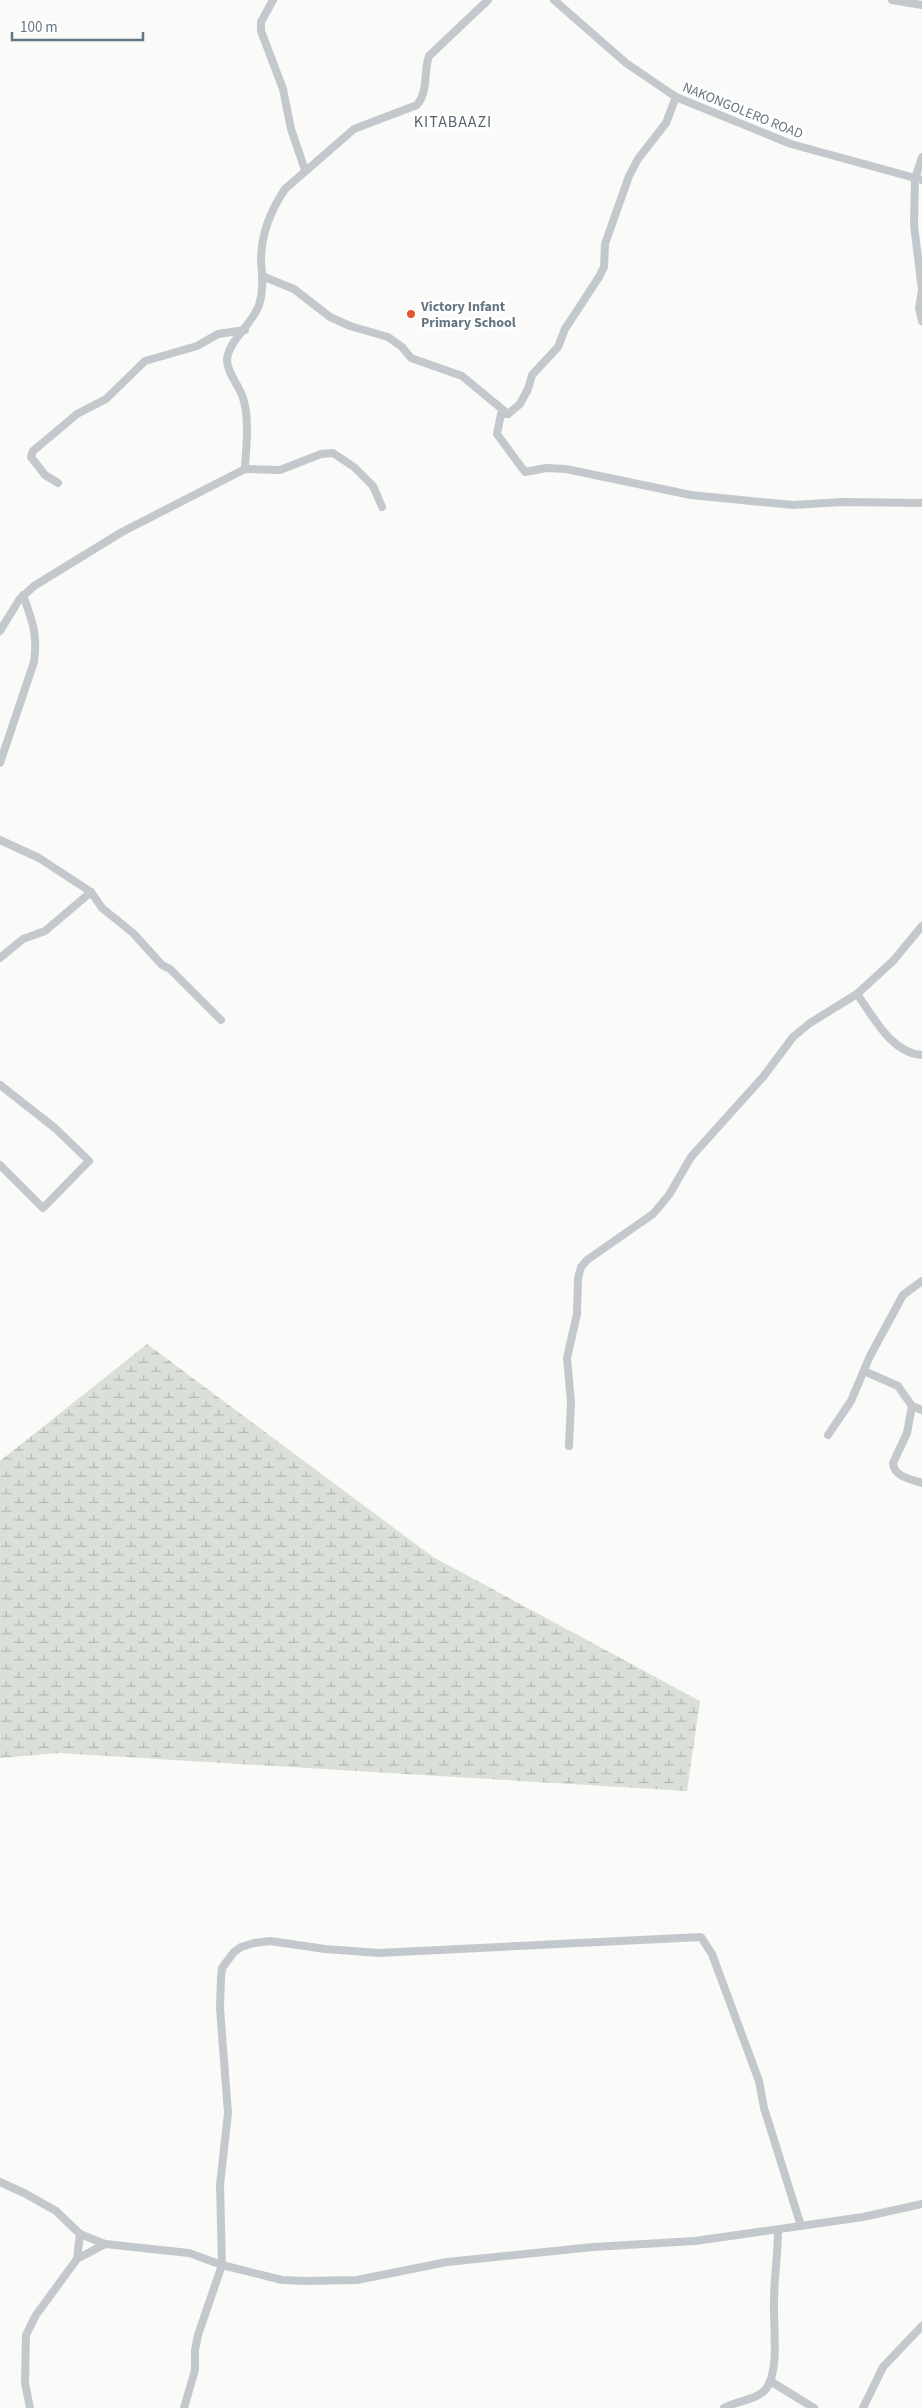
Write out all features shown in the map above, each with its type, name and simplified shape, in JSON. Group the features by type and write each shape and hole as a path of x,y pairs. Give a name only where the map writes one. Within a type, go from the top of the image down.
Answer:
{"street":[{"path":"273,0 261,22 261,31 283,89 291,129 305,170"},
{"path":"244,469 248,417 242,396 229,370 227,360 230,347 245,330 260,304 262,246 270,216 285,189 354,128 416,105 423,97 426,88 425,68 429,56 488,0"},
{"name":"NAKONGOLERO ROAD","path":"554,0 626,62 676,97 791,144 918,180"},
{"path":"892,0 922,5"},
{"path":"676,97 666,123 638,159 629,176 605,244 604,267 600,277 565,329 558,347 532,375 528,389 520,404 508,414 501,414 497,434 525,472 546,468 566,469 691,495 793,505 843,502 922,503"},
{"path":"922,157 914,225 922,290 919,308 922,321"},
{"path":"262,276 294,289 330,317 350,326 388,337 402,347 412,358 462,376 508,414"},
{"path":"58,483 45,475 31,457 33,451 77,414 106,399 145,361 197,346 218,334 245,330"},
{"path":"0,631 23,595 34,586 122,532 244,469 280,470 321,454 333,454 354,467 368,480 373,486 382,507"},
{"path":"0,762 35,656 36,632 23,595"},
{"path":"0,840 39,858 91,892 102,908 134,933 162,965 170,969 221,1020"},
{"path":"0,958 23,939 45,930 91,892"},
{"path":"569,1446 571,1402 567,1358 577,1314 578,1278 581,1267 587,1260 653,1214 669,1195 691,1157 763,1077 794,1037 810,1023 857,994 893,961 922,926"},
{"path":"857,994 892,1041 913,1055 922,1055"},
{"path":"0,1085 55,1128 89,1161 43,1208 0,1165"},
{"path":"828,1435 851,1401 864,1371 903,1295 922,1281"},
{"path":"864,1371 898,1386 912,1406 922,1410"},
{"path":"912,1406 906,1433 893,1463 893,1468 901,1476 922,1483"},
{"path":"184,2408 194,2370 194,2350 222,2265 220,2185 228,2113 220,2008 222,1968 241,1946 270,1941 325,1949 379,1953 701,1937 712,1954 759,2081 764,2108 801,2226"},
{"path":"0,2182 56,2211 80,2234 106,2244 189,2254 222,2265 282,2280 356,2280 447,2262 593,2247 695,2241 863,2217 922,2204"},
{"path":"724,2408 763,2392 770,2381 775,2347 774,2302 778,2230"},
{"path":"30,2408 26,2383 26,2335 36,2315 76,2259 80,2234"},
{"path":"76,2259 106,2244"},
{"path":"863,2408 883,2367 922,2326"},
{"path":"770,2381 814,2408"}],"green space":[{"path":"147,1344 433,1557 700,1701 687,1791 59,1753 0,1758 0,1461"}],"place":[{"name":"Victory Infant Primary School","path":"411,314"}],"district":[{"name":"KITABAAZI","path":"453,121"}]}
